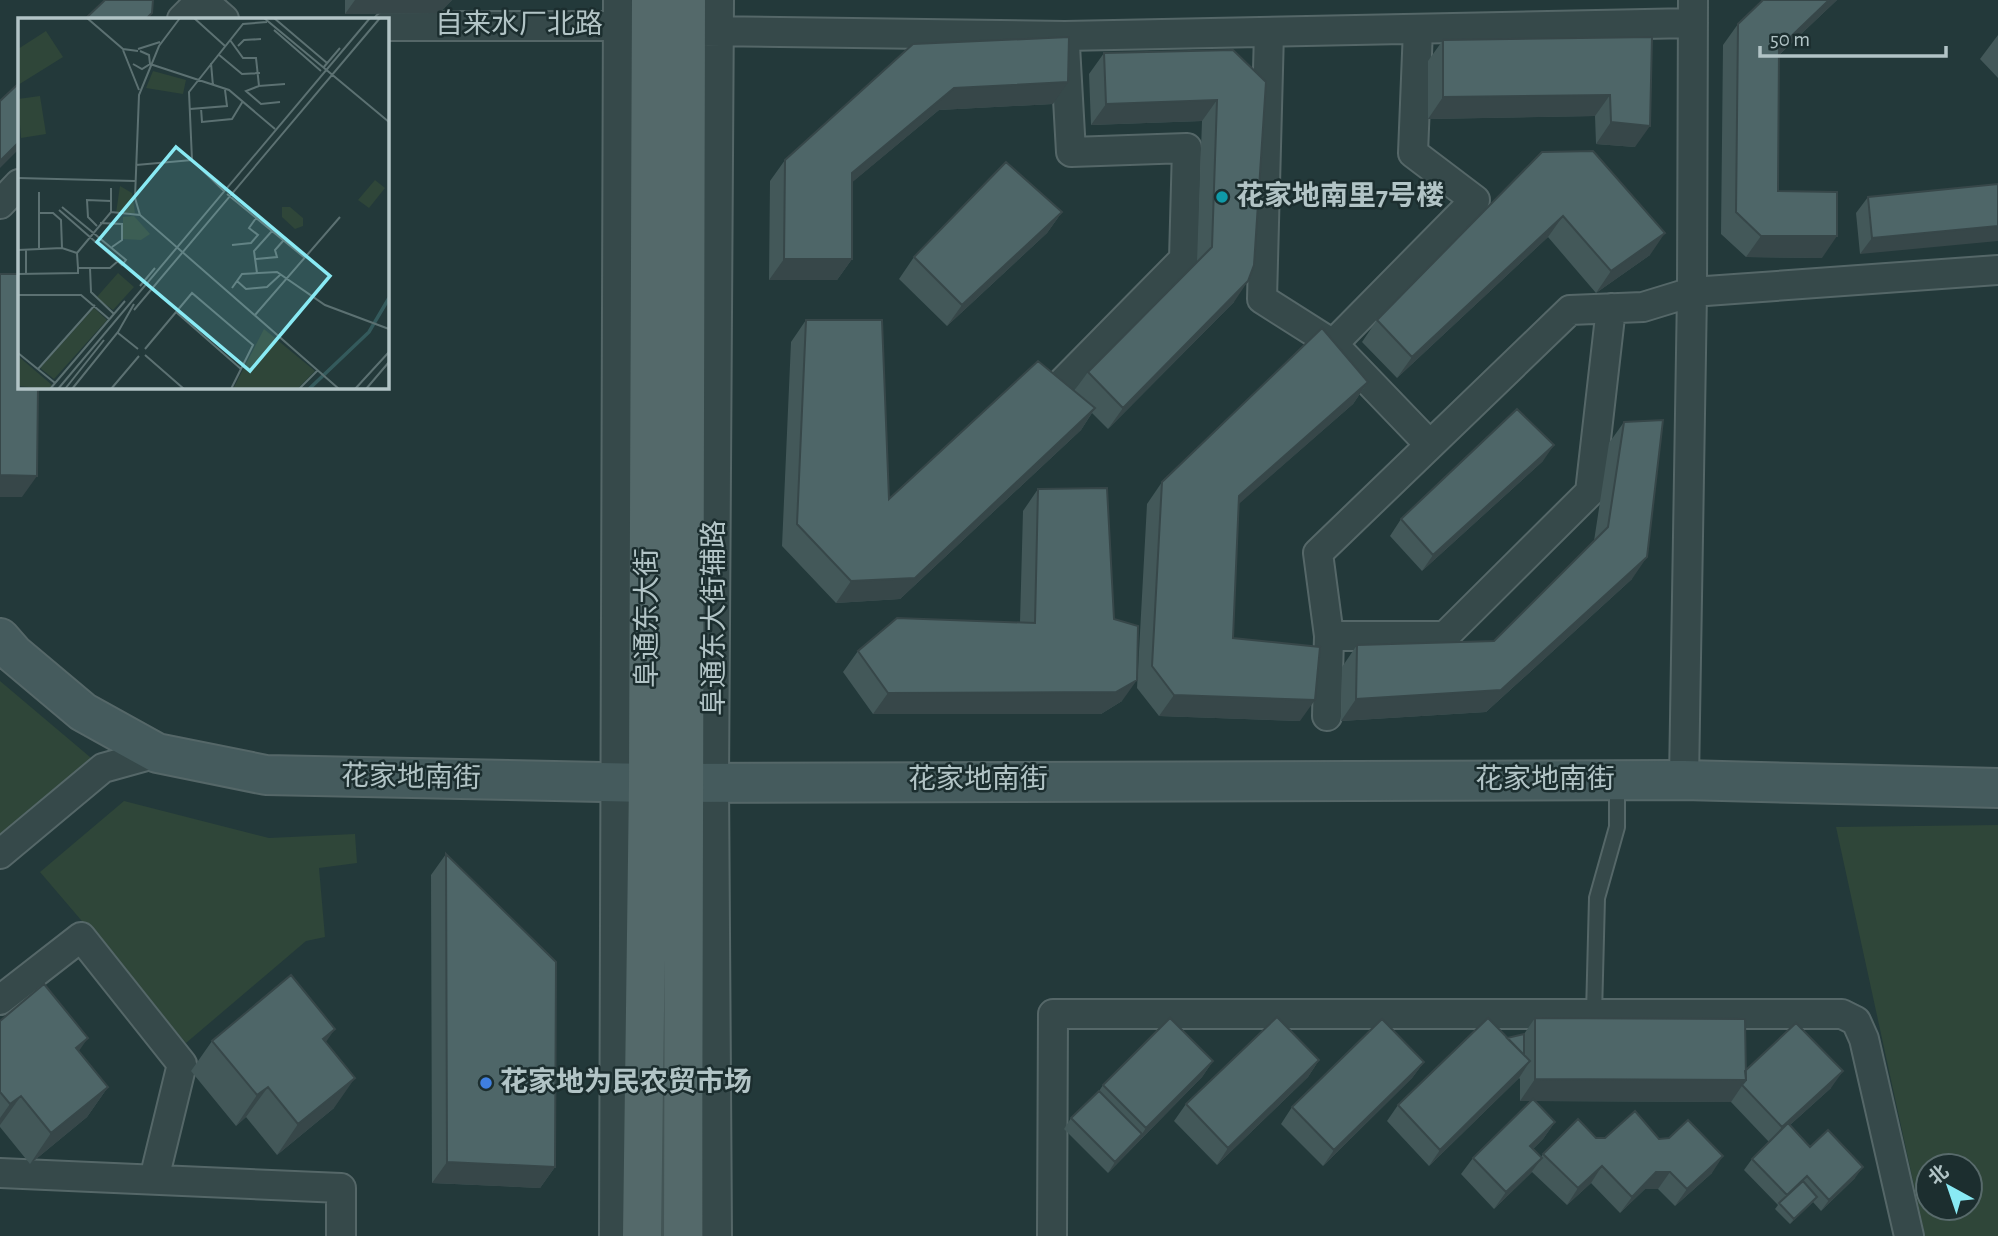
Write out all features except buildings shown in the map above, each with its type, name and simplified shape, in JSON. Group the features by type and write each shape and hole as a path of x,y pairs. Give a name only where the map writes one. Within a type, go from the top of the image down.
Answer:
{"main road":[{"name":"阜通东大街","path":"661,16 699,781 683,1236"},
{"name":"阜通东大街","path":"633,1231 632,782 661,16"}],"street":[{"path":"182,18 201,0 223,18"},
{"path":"661,16 719,0"},
{"path":"1684,780 1692,292 1693,12"},
{"name":"自来水厂北路","path":"388,26 661,16 1065,36 1418,29 1693,12"},
{"path":"1332,344 1475,200 1413,153 1418,29"},
{"path":"1269,32 1262,299 1332,344 1430,445"},
{"path":"1054,391 1184,259 1187,148 1071,152 1065,36"},
{"path":"0,204 18,185"},
{"path":"1327,716 1329,636 1318,553 1570,310 1643,307 1692,292 1998,270"},
{"path":"1329,636 1445,636 1590,492 1611,308"},
{"name":"花家地南街","path":"0,638 14,654 83,712 157,753 266,775 632,782 1684,780 1998,788"},
{"path":"0,855 103,768 157,753"},
{"path":"699,781 718,1236"},
{"path":"0,1000 82,937 182,1064 154,1180"},
{"path":"1052,1236 1053,1014 1842,1014 1856,1021 1864,1039 1909,1236"},
{"path":"0,1173 341,1188 341,1236"}],"lane":[{"path":"1594,1014 1597,898 1617,827 1617,780"}],"green space":[{"path":"0,681 103,768 0,854"},
{"path":"124,801 269,838 355,834 357,863 319,868 325,937 306,941 186,1043 40,872"},
{"path":"1998,825 1998,1236 1925,1236 1922,1222 1984,1222 1984,1152 1914,1152 1914,1185 1836,827"}],"place":[{"name":"花家地南里7号楼","path":"1222,197"},
{"name":"花家地为民农贸市场","path":"486,1083"}]}
